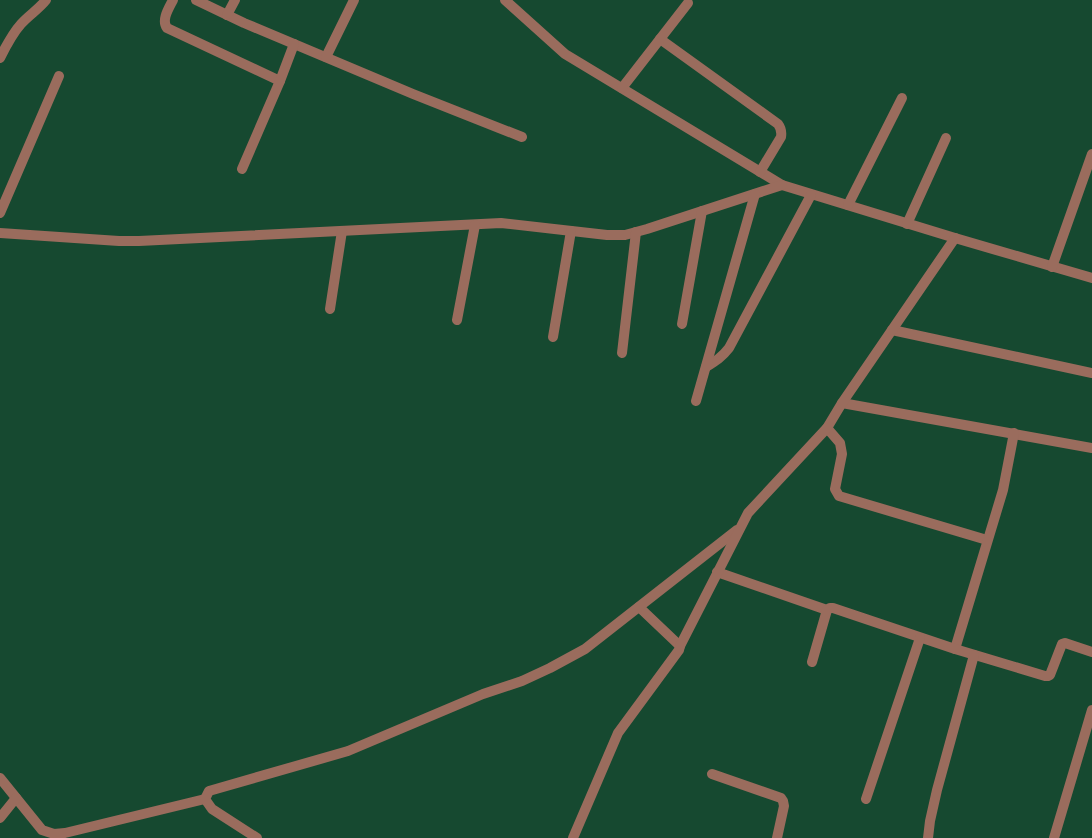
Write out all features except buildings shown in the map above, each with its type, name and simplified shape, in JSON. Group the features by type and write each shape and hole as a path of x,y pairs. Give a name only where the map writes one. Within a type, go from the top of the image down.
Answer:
{"street":[{"path":"0,58 14,32 22,22 46,0"},
{"path":"173,0 164,20 164,25 167,28 280,81"},
{"path":"196,0 294,44 413,94 522,137"},
{"path":"227,15 235,0"},
{"path":"326,57 354,0"},
{"path":"505,0 565,54 782,185 907,224 1092,278"},
{"path":"622,88 688,3"},
{"path":"660,39 778,124 782,131 781,137 760,172"},
{"path":"242,169 280,81 294,44"},
{"path":"0,213 59,76"},
{"path":"848,205 902,98"},
{"path":"907,224 946,138"},
{"path":"1052,267 1092,154"},
{"path":"0,233 139,241 501,223 607,235 625,235 782,185"},
{"path":"696,401 755,194"},
{"path":"706,367 717,361 729,348 811,195"},
{"path":"682,324 702,211"},
{"path":"457,320 475,224"},
{"path":"330,309 342,231"},
{"path":"553,337 571,231"},
{"path":"622,353 636,232"},
{"path":"573,838 618,733 679,650 748,513 826,428 955,238"},
{"path":"892,330 1092,373"},
{"path":"842,403 1092,448"},
{"path":"826,428 840,443 842,454 835,488 839,496 987,540"},
{"path":"955,650 1003,490 1014,434"},
{"path":"0,778 42,830 54,834 65,833 205,799 209,792 348,751 483,694 522,681 585,649 740,528"},
{"path":"718,572 827,610 833,608 955,650 1048,676 1052,672 1062,644 1065,643 1092,652"},
{"path":"639,607 680,646"},
{"path":"812,662 827,610"},
{"path":"866,799 920,638"},
{"path":"928,838 937,790 974,655"},
{"path":"1054,838 1092,710"},
{"path":"712,774 781,798 784,806 777,838"},
{"path":"0,818 16,798"},
{"path":"205,799 212,809 257,838"}]}
